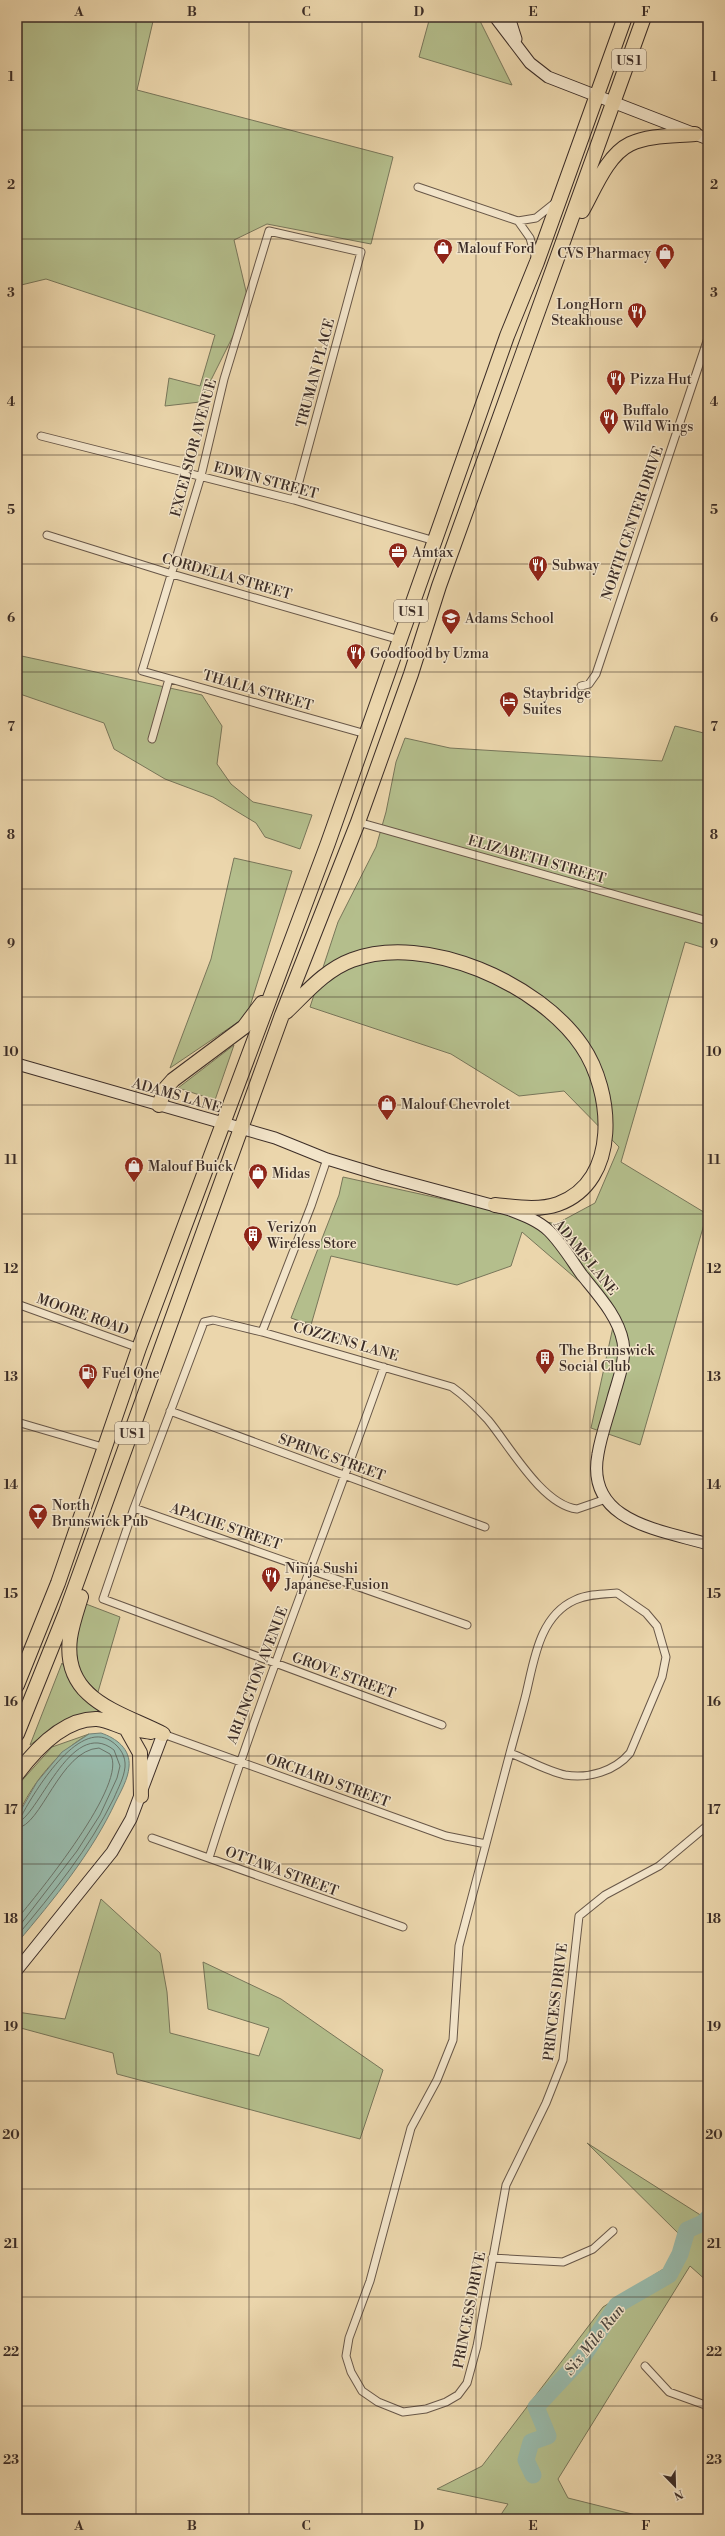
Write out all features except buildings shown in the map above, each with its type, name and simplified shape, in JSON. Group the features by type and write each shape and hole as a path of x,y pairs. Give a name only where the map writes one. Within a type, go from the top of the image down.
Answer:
{"highway":[{"name":"US 1","path":"17,1685 30,1655 106,1448 113,1421 139,1348 224,1124 400,640 507,336 561,198 625,17"},
{"name":"US 1","path":"17,1734 51,1653 101,1518 282,1015 358,822 411,674 439,586 644,17"},
{"path":"565,239 608,166 626,146 644,139 695,134"},
{"path":"282,1015 321,978 343,964 368,956 400,953 434,956 476,968 499,978 529,995 557,1018 582,1045 599,1080 606,1121 601,1157 585,1185 565,1201 538,1208 495,1205"},
{"path":"159,1106 165,1090 173,1080 248,1023 276,981"},
{"path":"101,1518 70,1638 70,1658 73,1670 79,1684 95,1700 163,1734"},
{"path":"17,1672 30,1655"},
{"path":"17,1774 42,1746 72,1725 96,1719 126,1728 163,1734"},
{"path":"126,1728 140,1753 141,1796"}],"street":[{"path":"495,17 518,45 530,63 541,73 556,82 708,139"},
{"path":"509,17 518,45"},
{"path":"418,187 518,221 536,218 561,198"},
{"path":"518,221 530,238 537,262"},
{"name":"EXCELSIOR AVENUE","path":"142,671 201,476 224,379 269,231 362,252"},
{"name":"TRUMAN PLACE","path":"294,500 362,252"},
{"name":"NORTH CENTER DRIVE","path":"581,686 589,684 596,674 708,338"},
{"name":"EDWIN STREET","path":"41,436 294,500 435,541"},
{"name":"CORDELIA STREET","path":"47,535 172,574 400,640"},
{"name":"THALIA STREET","path":"142,671 366,734"},
{"path":"152,739 169,679"},
{"name":"ELIZABETH STREET","path":"358,822 708,921"},
{"name":"ADAMS LANE","path":"17,1064 159,1106 275,1138 327,1158 495,1205 522,1215 550,1232 608,1308 619,1329 623,1343 622,1362 597,1461 599,1482 606,1499"},
{"path":"262,1332 311,1206 327,1158"},
{"name":"MOORE ROAD","path":"17,1304 139,1348"},
{"name":"COZZENS LANE","path":"103,1599 134,1508 204,1322 214,1320 262,1332 452,1387 463,1395 488,1420 514,1455 553,1499 559,1503 577,1509 606,1499"},
{"name":"ARLINGTON AVENUE","path":"208,1858 239,1761 346,1475 384,1367"},
{"name":"SPRING STREET","path":"170,1411 486,1527"},
{"path":"17,1422 106,1448"},
{"path":"606,1499 614,1509 633,1523 708,1544"},
{"name":"APACHE STREET","path":"134,1508 467,1625"},
{"name":"PRINCESS DRIVE","path":"510,1753 566,1775 602,1773 622,1763 630,1753 662,1677 666,1658 657,1626 646,1614 617,1593 597,1594 575,1600 557,1612 545,1628 534,1657 510,1753 458,1946 453,2040 436,2080 411,2128 370,2281 349,2338 346,2356 351,2372 362,2390 378,2402 403,2412 426,2409 458,2395 467,2383 506,2185 546,2102 563,2060 579,1916 605,1895 659,1866 708,1825"},
{"name":"GROVE STREET","path":"103,1599 442,1724"},
{"path":"17,1970 112,1852 131,1819 141,1796 163,1734"},
{"name":"ORCHARD STREET","path":"163,1734 446,1836 486,1844"},
{"name":"OTTAWA STREET","path":"152,1838 403,1927"},
{"path":"492,2258 564,2262 592,2249 613,2231"},
{"path":"644,2366 669,2392 708,2406"}],"green space":[{"path":"17,17 154,17 137,90 393,157 371,244 267,224 234,240 249,304 200,402 165,406 169,378 200,386 215,335 46,279 17,286"},
{"path":"430,17 478,17 512,85 419,57"},
{"path":"17,655 202,695 222,726 217,764 231,784 253,802 312,815 300,849 265,837 256,823 213,797 165,779 114,749 104,723 17,693"},
{"path":"675,726 708,734 708,949 685,942 621,1162 707,1214 640,1445 591,1428 616,1313 522,1232 511,1266 457,1285 331,1256 311,1325 291,1318 339,1195 343,1177 556,1224 595,1203 619,1147 564,1091 519,1096 451,1054 310,1007 338,922 376,847 386,812 396,762 405,738 450,748 662,761"},
{"path":"234,858 292,871 247,1016 170,1068 211,959"},
{"path":"234,1045 215,1100 178,1088"},
{"path":"86,1604 120,1617 98,1692 80,1674 74,1642"},
{"path":"62,1663 82,1696 98,1711 59,1724 30,1745"},
{"path":"89,1734 77,1741 56,1759 30,1792 17,1817 17,1786 52,1747"},
{"path":"101,1899 160,1953 167,1992 170,2033 259,2056 269,2028 208,2009 203,1962 281,1999 383,2070 360,2139 117,2074 113,2053 17,2027 17,2012 65,2019"},
{"path":"587,2143 702,2216 708,2208 708,2282 690,2266 558,2479 568,2498 652,2519 498,2519 508,2504 437,2489 482,2466 603,2307 665,2268 681,2236"}],"water":[{"path":"101,1733 117,1741 128,1755 129,1767 126,1780 96,1839 84,1857 45,1910 17,1943 17,1817 37,1782 62,1752 89,1734"}],"waterway":[{"name":"Six Mile Run","path":"533,2475 526,2460 531,2442 548,2436 536,2407 582,2358 617,2305 669,2275 680,2254 687,2230 703,2223 708,2218"}],"place":[{"name":"Malouf Ford","path":"443,265"},
{"name":"CVS Pharmacy","path":"665,270"},
{"name":"LongHorn Steakhouse","path":"637,329"},
{"name":"Pizza Hut","path":"616,396"},
{"name":"Buffalo Wild Wings","path":"609,435"},
{"name":"Amtax","path":"398,569"},
{"name":"Subway","path":"538,582"},
{"name":"Adams School","path":"451,635"},
{"name":"Goodfood by Uzma","path":"356,670"},
{"name":"Staybridge Suites","path":"509,718"},
{"name":"Malouf Chevrolet","path":"387,1121"},
{"name":"Malouf Buick","path":"134,1183"},
{"name":"Midas","path":"258,1190"},
{"name":"Verizon Wireless Store","path":"253,1252"},
{"name":"The Brunswick Social Club","path":"545,1375"},
{"name":"Fuel One","path":"88,1390"},
{"name":"North Brunswick Pub","path":"38,1530"},
{"name":"Ninja Sushi Japanese Fusion","path":"271,1593"}]}
